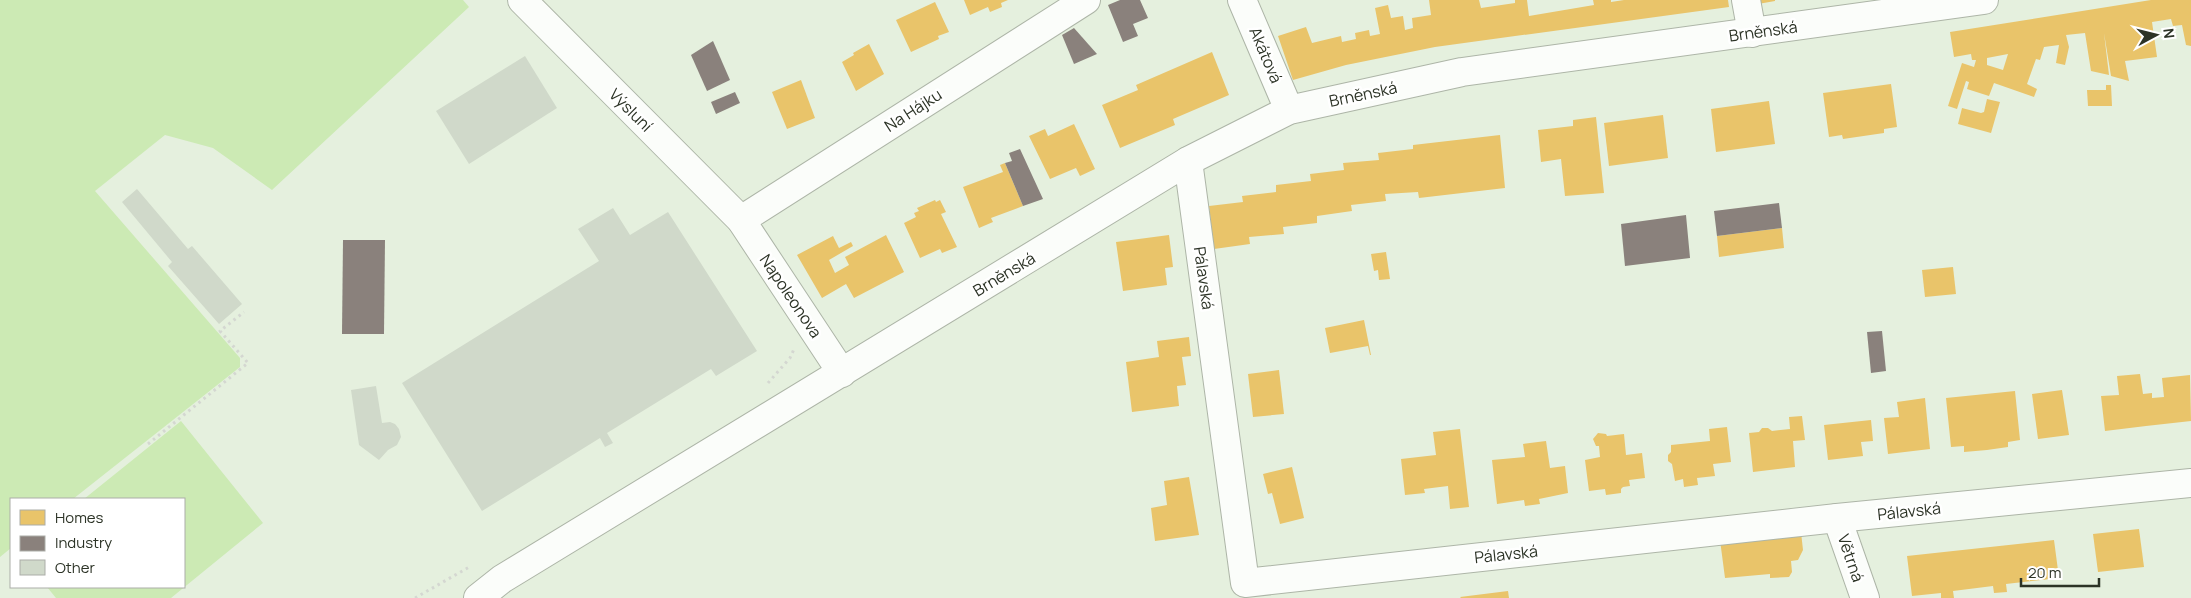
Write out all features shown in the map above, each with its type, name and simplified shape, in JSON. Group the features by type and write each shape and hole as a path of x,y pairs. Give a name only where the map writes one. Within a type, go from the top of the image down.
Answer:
{"street":[{"name":"Výsluní","path":"522,0 741,220"},
{"name":"Na Hájku","path":"741,220 1086,0"},
{"name":"Akátová","path":"1242,0 1289,110"},
{"path":"1746,0 1752,33"},
{"name":"Brněnská","path":"478,598 502,578 1188,161 1289,110 1462,72 1984,0"},
{"name":"Pálavská","path":"1188,161 1242,591 1837,518 2191,483"},
{"name":"Napoleonova","path":"741,220 842,373"},
{"name":"Větrná","path":"1837,518 1865,598"}],"path":[{"path":"148,444 248,363 220,331 244,312"},
{"path":"761,387 769,382 790,358 808,321"},
{"path":"415,598 478,562"}],"green space":[{"path":"0,0 463,0 469,7 272,190 213,148 165,135 95,191 240,358 240,367 74,498 10,498 10,549 0,557"},
{"path":"181,421 263,523 185,587 185,498 85,498"},
{"path":"48,588 183,588 171,598 56,598"}],"building: Homes":[{"path":"964,0 1008,0 1001,3 1002,7 990,12 988,7 970,15"},
{"path":"1429,0 1479,0 1481,8 1515,3 1515,0 1527,0 1529,16 1594,5 1593,0 1611,0 1611,2 1624,0 1728,0 1729,7 1435,47 1346,65 1293,80 1278,36 1306,27 1312,43 1341,36 1342,42 1356,39 1355,33 1369,30 1370,36 1380,34 1375,8 1388,5 1391,18 1403,16 1405,30 1413,28 1412,18 1431,15"},
{"path":"1757,0 1775,0 1775,1 1758,4"},
{"path":"2151,0 2191,0 2191,46 2186,45 2182,25 2173,26 2171,19 2152,22 2157,57 2125,61 2129,81 2111,76 2104,33 2109,75 2091,71 2085,33 2066,35 2069,47 2065,65 2056,63 2059,45 2044,47 2040,60 2036,59 2027,84 2037,89 2034,97 1994,83 1989,96 1967,89 1969,82 1966,81 1957,109 1948,106 1962,63 1974,67 1976,60 1972,60 1971,54 1954,57 1950,32","holes":["2008,54 2003,70 1987,65 1987,58"]},
{"path":"935,2 949,32 938,36 939,39 911,52 896,20"},
{"path":"869,44 884,74 856,91 842,62"},
{"path":"1212,52 1229,95 1173,119 1175,125 1120,148 1102,105 1138,90 1136,85"},
{"path":"801,80 815,118 787,129 772,92"},
{"path":"1891,84 1897,127 1884,129 1884,133 1843,139 1842,135 1829,137 1823,93"},
{"path":"2106,85 2111,85 2112,106 2088,106 2087,90 2106,90"},
{"path":"1987,99 2000,102 1991,133 1958,124 1962,108 1981,113 1984,112"},
{"path":"1769,101 1775,144 1716,152 1711,109"},
{"path":"1663,115 1668,158 1609,166 1604,123"},
{"path":"1596,117 1604,193 1565,196 1561,159 1541,162 1538,130 1573,126 1573,120"},
{"path":"1074,124 1095,169 1080,176 1076,168 1050,179 1029,136 1045,129 1048,136"},
{"path":"1500,135 1505,188 1419,198 1418,192 1385,194 1386,201 1351,205 1352,211 1317,216 1317,223 1283,227 1284,234 1249,237 1250,244 1214,249 1209,206 1243,202 1242,196 1276,192 1276,185 1311,181 1310,174 1344,170 1343,163 1379,160 1378,153 1413,149 1413,145"},
{"path":"1005,163 1023,206 991,218 993,222 979,228 963,187 1003,172 1000,165"},
{"path":"935,200 936,202 940,200 946,212 941,214 957,247 942,253 940,249 920,258 904,223 916,217 914,213 919,211 917,208"},
{"path":"1782,228 1784,248 1719,257 1717,236"},
{"path":"886,235 904,272 854,298 846,284 822,298 797,255 833,236 839,248 851,242 853,246 829,260 835,273 849,265 845,257"},
{"path":"1169,235 1173,267 1165,268 1167,285 1123,291 1116,242"},
{"path":"1386,252 1390,279 1379,280 1378,270 1374,271 1371,254"},
{"path":"1953,267 1956,294 1925,297 1922,270"},
{"path":"1364,320 1371,355 1368,346 1330,353 1325,328"},
{"path":"1189,337 1191,356 1182,357 1186,385 1177,386 1179,406 1132,412 1126,362 1159,357 1157,341"},
{"path":"1279,370 1284,414 1253,417 1248,374"},
{"path":"2140,374 2143,394 2152,393 2152,398 2164,397 2162,378 2190,375 2191,421 2105,431 2101,396 2119,395 2117,376"},
{"path":"2062,390 2069,435 2038,439 2032,394"},
{"path":"2015,391 2020,440 2008,442 2008,447 1987,450 1964,452 1964,446 1951,447 1946,398"},
{"path":"1925,398 1930,449 1888,454 1884,418 1899,417 1897,402"},
{"path":"1802,416 1805,440 1793,441 1795,467 1753,472 1749,433 1759,432 1762,428 1768,428 1772,431 1790,429 1789,417"},
{"path":"1871,420 1873,441 1861,442 1863,456 1828,460 1824,425"},
{"path":"1727,427 1731,462 1713,464 1715,476 1697,478 1698,485 1684,487 1683,479 1675,481 1672,464 1668,461 1671,445 1710,441 1709,429"},
{"path":"1460,429 1469,507 1450,509 1448,486 1424,489 1425,493 1405,495 1401,459 1436,455 1433,432"},
{"path":"1598,433 1606,434 1607,436 1624,434 1626,455 1642,453 1645,478 1629,480 1630,486 1623,487 1621,493 1606,495 1605,489 1589,491 1585,460 1600,457 1599,446 1596,446 1593,439"},
{"path":"1546,441 1550,468 1565,466 1568,493 1539,499 1540,504 1525,506 1524,500 1497,504 1492,460 1525,457 1523,444"},
{"path":"1292,467 1304,518 1280,524 1272,493 1268,494 1263,474"},
{"path":"1189,477 1199,535 1155,541 1151,508 1167,505 1164,481"},
{"path":"2139,529 2144,567 2098,572 2093,534"},
{"path":"1801,532 1803,550 1798,560 1791,561 1792,572 1789,577 1770,578 1770,574 1725,578 1720,540"},
{"path":"2054,540 2059,578 2006,584 2007,592 1994,593 1993,586 1953,591 1954,598 1941,598 1941,593 1912,596 1907,556"},
{"path":"1508,591 1509,598 1460,597"}],"building: Industry":[{"path":"1120,0 1140,0 1148,18 1133,24 1138,36 1123,42 1108,5"},
{"path":"1074,28 1097,54 1074,64 1062,35"},
{"path":"713,41 730,80 707,91 691,55"},
{"path":"735,92 740,103 716,114 711,102"},
{"path":"1020,149 1043,199 1023,206 1005,163 1012,161 1009,153"},
{"path":"1779,203 1782,228 1717,236 1714,211"},
{"path":"1686,215 1690,258 1625,266 1621,224"},
{"path":"343,240 385,240 384,334 342,334"},
{"path":"1882,331 1886,371 1871,373 1867,332"}],"building: Other":[{"path":"525,56 557,108 469,164 436,111"},
{"path":"137,189 188,249 192,246 242,304 219,324 168,266 172,262 122,202"},
{"path":"613,208 630,235 668,212 757,351 716,376 711,369 607,433 613,443 605,447 600,438 482,511 402,383 599,261 578,229"},
{"path":"376,386 382,423 390,422 395,424 399,429 401,437 397,445 388,450 379,460 359,445 351,390"}]}
